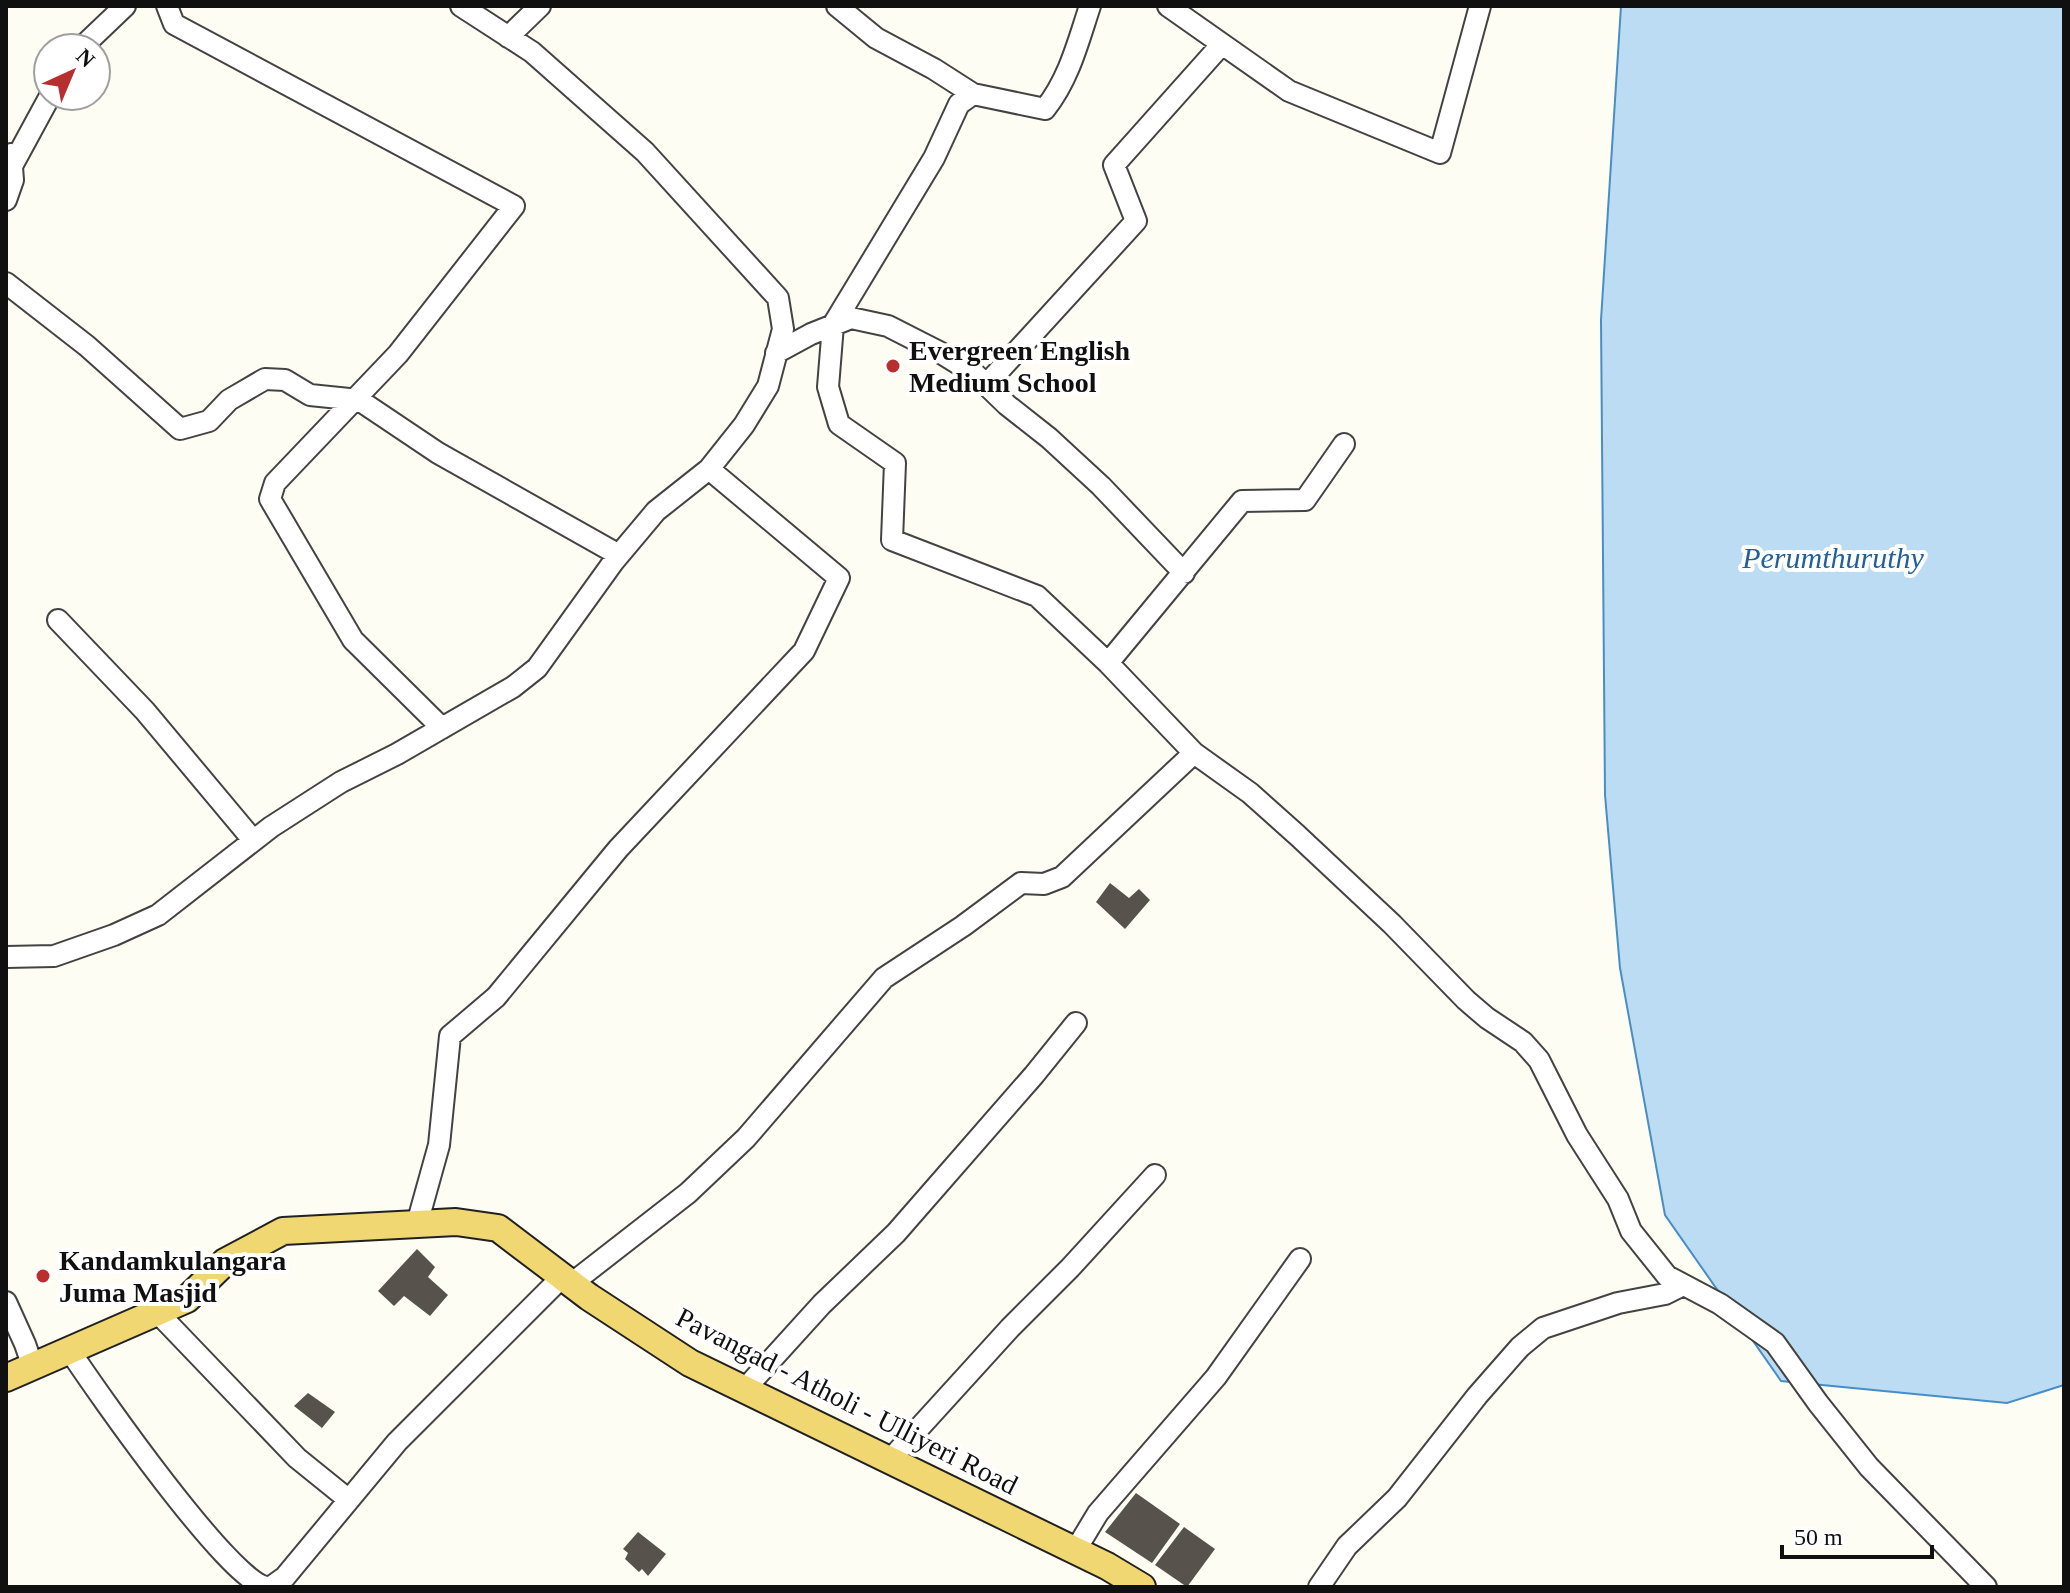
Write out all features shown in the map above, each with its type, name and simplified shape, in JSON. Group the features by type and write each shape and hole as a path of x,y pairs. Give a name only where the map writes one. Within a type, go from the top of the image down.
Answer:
{"main road":[{"name":"Pavangad - Atholi - Ulliyeri Road","path":"6,1378 187,1299 225,1262 283,1231 456,1222 498,1228 567,1280 690,1363 1075,1551 1142,1587"}],"street":[{"path":"98,32 125,6"},
{"path":"167,6 174,24 514,206 398,354 275,483 270,499 353,640 442,728"},
{"path":"6,957 54,956 114,935 158,915 253,840 341,782 513,687 537,668 619,555 656,511 709,469 744,425 768,386 783,329 778,298 645,152 532,52 461,6"},
{"path":"508,37 540,6"},
{"path":"837,6 876,38 973,94 1045,109 1069,68 1090,6"},
{"path":"1168,6 1289,91 1440,153 1480,6"},
{"path":"986,385 1136,221 1114,165 1222,44"},
{"path":"973,94 959,104 934,158 833,325 828,387 839,424 895,463 892,540 1037,596 1108,663 1194,753 1250,793 1361,894 1454,990 1487,1018 1523,1042 1539,1060 1577,1135 1618,1199 1631,1231 1667,1276 1720,1304 1775,1343 1869,1467 1986,1587"},
{"path":"6,200 13,180 9,158 39,112"},
{"path":"6,283 87,346 180,429 209,421 229,400 265,379 285,380 310,395 355,399 438,453 619,555"},
{"path":"776,353 811,334 851,318 888,326 941,353 975,374 1101,486 1184,573"},
{"path":"1108,663 1242,501 1305,500 1344,444"},
{"path":"417,1224 439,1145 450,1036 496,997 618,849 804,651 839,578 709,469"},
{"path":"58,620 145,711 253,840"},
{"path":"70,1351 123,1430 198,1524 243,1574 258,1586 269,1587 285,1577 422,1415 567,1280 688,1193 746,1138 884,978 1021,883 1044,884 1062,877 1194,753"},
{"path":"744,1390 822,1304 896,1233 1076,1023"},
{"path":"889,1461 1155,1175"},
{"path":"1075,1551 1098,1513 1216,1377 1300,1259"},
{"path":"1319,1587 1347,1546 1397,1498 1520,1347 1543,1328 1618,1303 1665,1294 1683,1285"},
{"path":"6,1302 33,1367"},
{"path":"157,1312 297,1458 349,1500"}],"water":[{"name":"Perumthuruthy","path":"1621,6 2064,6 2064,1385 2007,1403 1781,1381 1665,1215 1620,968 1605,795 1601,320"}],"building":[{"path":"1110,883 1129,898 1139,889 1150,900 1125,929 1096,902"},
{"path":"417,1249 435,1267 428,1277 448,1295 430,1316 404,1296 394,1306 378,1291"},
{"path":"308,1393 335,1412 322,1428 294,1406"},
{"path":"1136,1493 1180,1524 1152,1563 1105,1532"},
{"path":"1184,1527 1215,1549 1187,1587 1155,1565"},
{"path":"638,1532 666,1554 648,1576 625,1559 628,1553 623,1549"}],"place":[{"name":"Evergreen English Medium School","path":"893,366"},
{"name":"Kandamkulangara Juma Masjid","path":"43,1276"}]}
